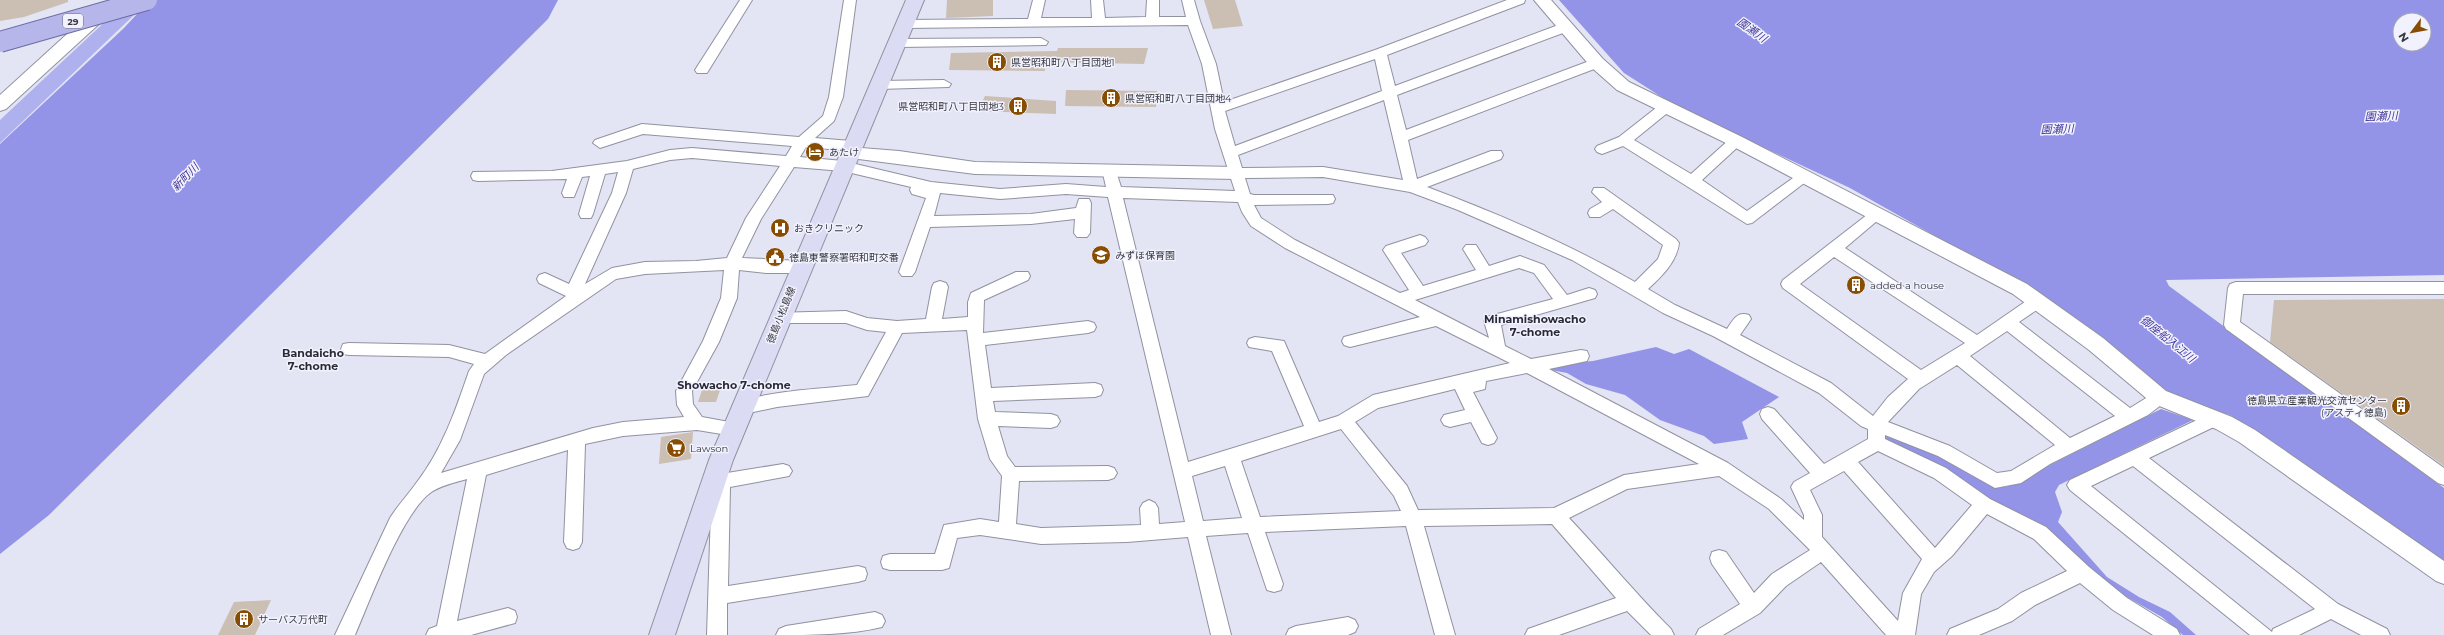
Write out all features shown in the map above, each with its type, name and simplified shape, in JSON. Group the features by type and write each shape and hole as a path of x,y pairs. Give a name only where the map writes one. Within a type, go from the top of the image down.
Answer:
{"main road":[{"name":"29","path":"0,43 147,0"},
{"name":"徳島小松島線","path":"662,635 721,471 734,429 845,161 915,0"},
{"name":"29","path":"0,33 112,3"}],"street":[{"path":"702,70 746,0"},
{"path":"696,423 685,404 684,392 711,342 726,307 732,263 754,218 789,160 802,142 829,118 836,97 850,0"},
{"path":"1034,22 1039,0"},
{"path":"1097,0 1099,21"},
{"path":"1152,20 1153,0"},
{"path":"1188,0 1193,21 1209,64 1222,130 1244,197 1253,217 1268,231 1497,349 1722,468 1775,504 1818,546 1898,635"},
{"path":"1218,109 1380,53 1519,0"},
{"path":"1542,0 1597,63 1623,86 1736,141 2020,289 2096,344 2162,399 2209,417 2247,436 2444,574"},
{"path":"0,43 81,17 112,3"},
{"path":"0,105 112,3"},
{"path":"0,33 81,17"},
{"path":"904,24 1152,20 1193,21"},
{"path":"1230,154 1566,27"},
{"path":"896,43 1041,42"},
{"path":"1380,53 1389,93 1402,137 1412,187"},
{"path":"1402,137 1597,63"},
{"path":"878,85 944,84"},
{"path":"1602,149 1624,140 1666,107"},
{"path":"600,143 642,129 802,142 845,161 931,187 1000,194 1066,189 1244,197 1254,200 1328,198"},
{"path":"692,153 703,135"},
{"path":"1624,140 1692,181 1747,218 1805,177"},
{"path":"1692,181 1736,141"},
{"path":"478,176 552,176 600,168 627,166 670,155 692,153 789,160 845,161 899,157 975,168 1109,169 1236,173 1323,172 1412,187 1577,256 1636,291 1825,388 1867,421 1944,451 1999,481 2015,478 2068,446 2129,417 2162,399"},
{"path":"1412,187 1496,155"},
{"path":"845,161 874,179 934,195 907,272"},
{"path":"576,294 619,193 627,166"},
{"path":"586,214 600,168"},
{"path":"1109,169 1221,635"},
{"path":"569,193 577,172"},
{"path":"1082,233 1086,191"},
{"path":"1599,192 1671,243 1672,247 1661,266 1636,291"},
{"path":"1595,213 1614,202"},
{"path":"924,222 1031,219 1083,213"},
{"path":"1878,215 1789,284 1921,379"},
{"path":"1419,293 1391,250 1420,240"},
{"path":"1471,249 1485,272"},
{"path":"1834,249 1978,343"},
{"path":"1399,299 1520,262 1540,269 1564,302"},
{"path":"345,635 396,524 407,506 424,487 451,440 466,405 477,371 488,361 576,294 612,274 645,268 696,267 732,263 766,267 801,267"},
{"path":"1008,530 1011,474 999,459 988,420 976,340 977,297 1022,276"},
{"path":"545,279 576,294"},
{"path":"933,325 940,287"},
{"path":"2444,288 2236,288 2232,325 2401,445 2444,478"},
{"path":"1497,349 1497,337 1492,321 1589,294"},
{"path":"1877,443 1876,425 1894,402 1921,379 2009,323 2038,302"},
{"path":"780,317 846,317 867,324 897,327 976,323"},
{"path":"1350,341 1438,319"},
{"path":"1729,338 1742,319"},
{"path":"2009,323 2129,417"},
{"path":"744,407 777,400 862,391 897,327"},
{"path":"976,340 1088,327"},
{"path":"1255,343 1278,345 1314,430"},
{"path":"349,349 449,352 488,361"},
{"path":"1488,438 1463,388 1581,356"},
{"path":"1958,356 2014,400 2068,446"},
{"path":"1182,472 1344,421 1373,402 1533,368"},
{"path":"984,395 1095,390"},
{"path":"1450,420 1476,414"},
{"path":"1768,414 1822,474"},
{"path":"2209,417 2134,457 2076,485 2264,635"},
{"path":"988,420 1051,421"},
{"path":"1344,421 1401,491 1413,518 1445,635"},
{"path":"424,487 455,475 478,470 577,439 623,429 696,423 734,429"},
{"path":"573,542 577,439"},
{"path":"1818,546 1813,515 1800,487 1877,443"},
{"path":"1877,443 1940,473 1984,504 2040,533 2082,573 2120,604 2170,635"},
{"path":"2134,457 2331,610 2380,635"},
{"path":"1230,458 1274,584"},
{"path":"1846,461 1934,560"},
{"path":"890,562 942,562 950,531 980,527 1042,536 1150,532 1195,528 1413,518 1556,516 1624,482 1722,468"},
{"path":"478,470 440,634 508,617"},
{"path":"717,635 721,471 783,471"},
{"path":"1011,474 1108,473"},
{"path":"1905,635 1912,593 1927,566 1967,526 1984,504"},
{"path":"1149,508 1150,532"},
{"path":"1556,516 1603,567 1630,601 1664,635"},
{"path":"1706,635 1753,607 1779,580 1818,546"},
{"path":"1719,558 1753,607"},
{"path":"1957,635 2005,615 2028,599 2082,573"},
{"path":"718,596 858,574"},
{"path":"1535,635 1630,601"},
{"path":"2280,635 2331,610"},
{"path":"786,635 875,621"},
{"path":"1296,635 1348,626"}],"shaded area":[{"path":"149,0 0,143 0,120 110,17"}],"water":[{"name":"新町川","path":"150,0 558,0 548,19 49,515 0,554 0,144 124,28"},
{"path":"1559,0 2444,0 2444,275 2166,280 2169,286 2444,488 2444,562 2295,457 2230,415 2198,406 2166,392 2135,367 2008,277 1850,188 1679,108 1624,73"},
{"path":"1656,347 1674,354 1689,349 1779,397 1742,422 1748,439 1714,444 1704,436 1660,420 1625,395 1586,384 1567,373 1546,369 1549,365 1593,361"},
{"path":"2161,409 2193,420 2059,485 2055,492 2062,512 2058,522 2107,577 2139,597 2170,612 2196,635 2183,635 2162,617 2125,596 2083,563 1885,442 1887,434 1907,440 1995,485 2006,487"}],"building":[{"path":"0,0 68,0 68,2 24,17 0,21"},
{"path":"947,0 993,0 993,16 946,18"},
{"path":"1204,0 1235,0 1243,26 1213,29"},
{"path":"1058,48 1148,48 1144,64 1045,62 1045,71 949,70 951,53 1057,51"},
{"name":"県営昭和町八丁目団地4","path":"1066,90 1157,91 1156,107 1065,106"},
{"name":"県営昭和町八丁目団地3","path":"985,96 1056,101 1056,114 978,111"},
{"name":"徳島県立産業観光交流センター (アスティ徳島)","path":"2444,299 2444,466 2270,342 2274,300"},
{"path":"703,387 721,387 716,402 698,402"},
{"name":"Lawson","path":"693,432 691,459 659,464 661,437"},
{"name":"サーパス万代町","path":"271,600 255,635 218,635 234,602"}],"place":[{"name":"県営昭和町八丁目団地1","path":"997,62"},
{"name":"県営昭和町八丁目団地4","path":"1111,98"},
{"name":"県営昭和町八丁目団地3","path":"1018,106"},
{"name":"あたけ","path":"815,152"},
{"name":"おきクリニック","path":"780,228"},
{"name":"みずほ保育園","path":"1101,255"},
{"name":"徳島東警察署昭和町交番","path":"775,257"},
{"name":"added a house","path":"1856,285"},
{"name":"徳島県立産業観光交流センター (アスティ徳島)","path":"2401,406"},
{"name":"Lawson","path":"676,448"},
{"name":"サーパス万代町","path":"244,619"}],"district":[{"name":"Minamishowacho 7-chome","path":"1535,325"},
{"name":"Bandaicho 7-chome","path":"313,359"},
{"name":"Showacho 7-chome","path":"734,385"}],"water label":[{"name":"園瀬川","path":"1752,30"},
{"name":"園瀬川","path":"2381,116"},
{"name":"園瀬川","path":"2057,129"},
{"name":"御座船入江川","path":"2168,339"}]}
